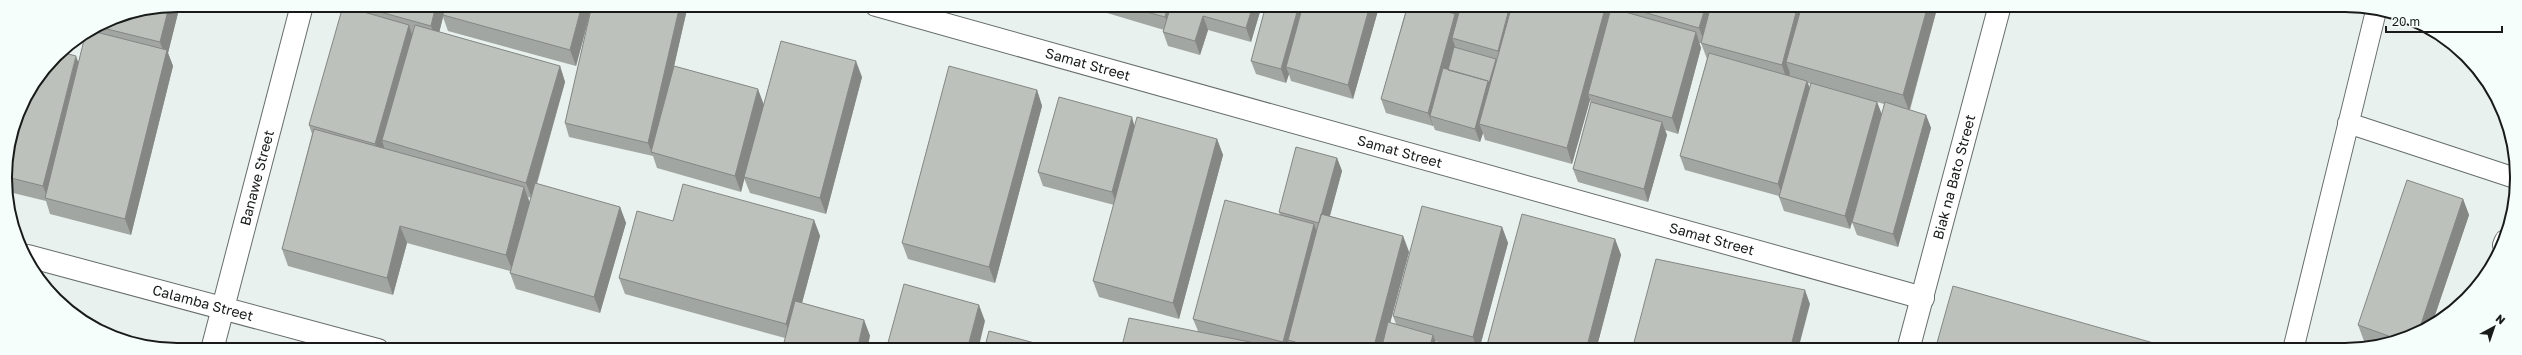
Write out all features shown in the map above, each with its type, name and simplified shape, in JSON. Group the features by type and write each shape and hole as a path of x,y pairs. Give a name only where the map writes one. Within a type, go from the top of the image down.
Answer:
{"street":[{"name":"Banawe Street","path":"214,343 300,12"},
{"name":"Samat Street","path":"901,12 1923,298"},
{"name":"Biak na Bato Street","path":"1910,343 1998,12"},
{"name":"Calamba Street","path":"32,257 352,343"}],"lane":[{"path":"2295,343 2375,15"},
{"path":"2348,123 2510,176"}],"building":[{"path":"168,12 160,42 105,29 145,15"},
{"path":"341,12 364,12 409,25 375,144 309,125"},
{"path":"380,12 434,12 431,26"},
{"path":"444,12 580,12 570,50 443,15"},
{"path":"590,12 678,12 648,143 565,123"},
{"path":"1147,12 1166,12 1165,17"},
{"path":"1169,12 1251,12 1246,28 1203,16 1195,41 1163,32"},
{"path":"1264,12 1297,12 1281,69 1251,61"},
{"path":"1301,12 1368,12 1348,85 1286,67"},
{"path":"1406,12 1448,12 1455,14 1428,113 1381,99"},
{"path":"1459,12 1508,12 1498,51 1452,38"},
{"path":"1510,12 1604,12 1567,148 1479,124"},
{"path":"1610,12 1625,12 1696,32 1672,118 1588,94"},
{"path":"1643,12 1704,12 1699,28"},
{"path":"1709,12 1796,12 1782,65 1701,43"},
{"path":"1800,12 1926,12 1903,95 1786,62"},
{"path":"415,25 560,66 526,183 382,140"},
{"path":"98,32 167,50 125,219 45,198 84,42"},
{"path":"781,41 856,61 820,198 744,177"},
{"path":"1454,47 1496,59 1489,83 1488,81 1448,70"},
{"path":"1709,53 1807,81 1778,184 1680,156"},
{"path":"67,54 76,56 43,186 12,178 15,145 21,124 34,95 53,68"},
{"path":"674,66 758,89 735,176 651,152"},
{"path":"949,66 1037,90 989,267 902,243"},
{"path":"1443,68 1488,81 1475,129 1430,116"},
{"path":"1811,83 1877,102 1845,216 1779,197"},
{"path":"1059,97 1132,117 1112,192 1038,172"},
{"path":"1591,102 1662,122 1644,189 1573,169"},
{"path":"1885,102 1926,115 1893,234 1852,222"},
{"path":"1137,117 1217,139 1173,303 1093,281"},
{"path":"314,129 524,187 506,255 400,226 387,278 282,249"},
{"path":"1296,147 1337,158 1319,223 1279,212"},
{"path":"2407,180 2463,199 2421,324 2390,336 2358,325"},
{"path":"535,183 620,207 594,297 510,273"},
{"path":"683,184 814,220 786,324 619,278 637,211 673,221"},
{"path":"1225,200 1314,224 1283,342 1193,319"},
{"path":"1422,206 1502,227 1473,337 1393,316"},
{"path":"1321,214 1403,236 1375,343 1298,343 1288,340"},
{"path":"1522,214 1615,239 1588,343 1488,343"},
{"path":"1656,259 1805,290 1792,343 1634,343"},
{"path":"904,284 979,305 969,343 888,343"},
{"path":"1953,286 2153,343 1937,343"},
{"path":"795,301 864,320 859,343 784,343"},
{"path":"1129,318 1255,343 1123,343"},
{"path":"1388,322 1433,335 1431,343 1383,343"},
{"path":"989,331 1035,343 986,343"}]}
